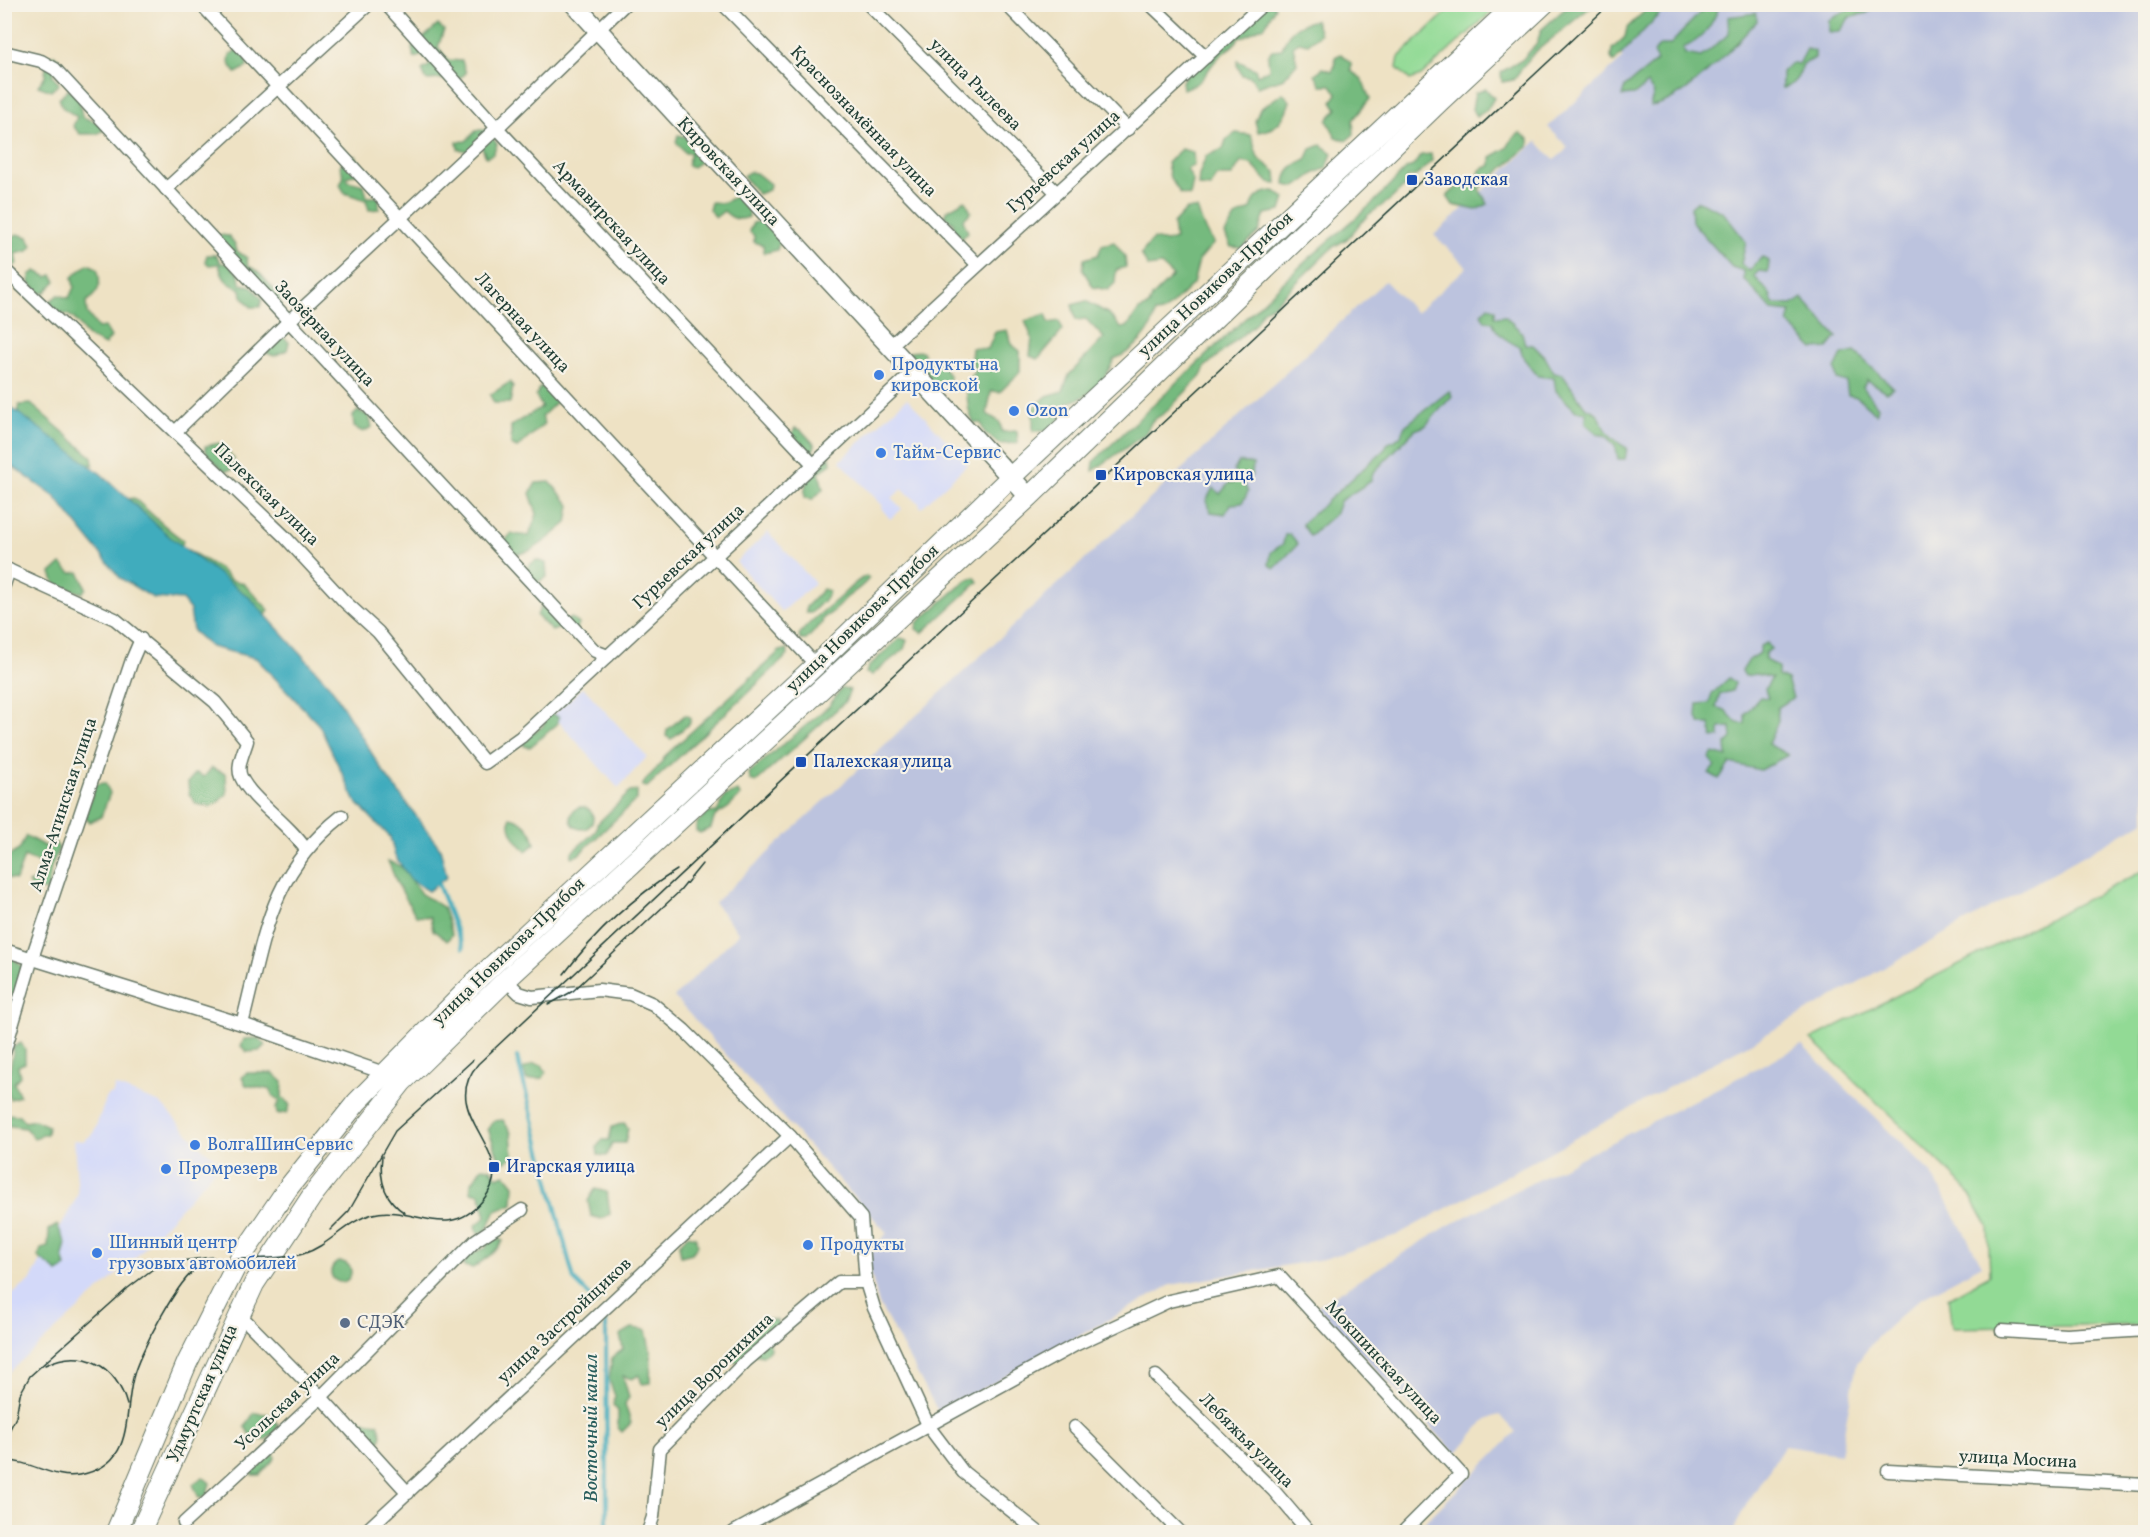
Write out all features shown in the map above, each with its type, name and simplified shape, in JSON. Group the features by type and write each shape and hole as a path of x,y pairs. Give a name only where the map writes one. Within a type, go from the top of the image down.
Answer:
{"main road":[{"name":"улица Новикова-Прибоя","path":"239,1260 288,1188 328,1135 384,1073 480,976 816,665 1012,476 1516,4"},
{"name":"улица Новикова-Прибоя","path":"270,1258 326,1178 402,1082 506,980 1029,497 1440,100 1544,4"},
{"name":"Удмуртская улица","path":"140,1533 239,1314 270,1258"},
{"name":"Удмуртская улица","path":"116,1533 187,1364 239,1260"}],"street":[{"name":"Лагерная улица","path":"201,4 816,665"},
{"path":"166,189 369,4"},
{"name":"Армавирская улица","path":"386,4 497,128 812,463"},
{"name":"Кировская улица","path":"574,4 1029,497"},
{"path":"176,432 288,322 497,128 625,4"},
{"name":"Краснознамённая улица","path":"723,4 978,265"},
{"name":"улица Рылеева","path":"868,4 1056,192"},
{"path":"1006,4 1128,129"},
{"path":"1150,4 1206,57"},
{"name":"Гурьевская улица","path":"889,347 1263,4"},
{"name":"Заозёрная улица","path":"4,52 41,61 55,69 595,651 608,656"},
{"name":"Палехская улица","path":"4,269 285,537 344,601 378,632 485,763"},
{"name":"Гурьевская улица","path":"485,763 521,737 715,559 798,480 812,463 913,372"},
{"path":"4,585 7,569 115,619 215,702 247,741 239,765 241,777 266,807 296,833 306,850"},
{"name":"Алма-Атинская улица","path":"4,1053 32,958 141,639"},
{"path":"242,1024 257,969 262,936 288,876 306,850 342,816"},
{"path":"4,950 242,1024 384,1073"},
{"path":"506,980 519,993 532,998 599,990 630,994 653,1004 684,1030 790,1136 861,1218 866,1282 874,1308 929,1427 963,1472 1038,1533"},
{"name":"улица Застройщиков","path":"365,1533 790,1136"},
{"name":"Усольская улица","path":"184,1523 321,1397 476,1240 522,1210"},
{"name":"Мокшинская улица","path":"929,1427 1077,1344 1169,1301 1279,1276 1461,1474 1404,1533"},
{"name":"улица Воронихина","path":"648,1533 653,1517 660,1449 746,1361 839,1282 866,1282"},
{"path":"239,1314 321,1397 408,1493"},
{"path":"2002,1331 2066,1335 2145,1330"},
{"name":"Лебяжья улица","path":"1156,1376 1274,1491 1309,1533"},
{"path":"734,1533 929,1427"},
{"path":"1075,1428 1180,1533"},
{"name":"улица Мосина","path":"1888,1471 2145,1485"}],"shaded area":[{"path":"1670,5 2145,5 2145,821 1752,1042 1397,1235 1324,1259 1171,1285 939,1413 879,1304 869,1266 872,1250 887,1233 674,997 739,933 714,903 1385,281 1416,313 1467,267 1434,235 1537,141 1554,160 1563,153 1568,147 1548,127 1622,59 1622,48"},
{"path":"907,398 968,464 921,508 919,503 902,489 892,498 902,509 890,519 881,508 883,506 840,461"},
{"path":"768,532 815,583 782,612 736,562"},
{"path":"583,687 647,757 618,788 553,715"},
{"path":"1802,1045 1932,1174 1982,1265 1919,1299 1875,1339 1857,1363 1840,1454 1784,1446 1748,1502 1737,1522 1735,1532 1415,1532 1516,1432 1500,1415 1486,1419 1456,1454 1317,1306 1449,1225"},
{"path":"115,1086 160,1103 202,1148 222,1162 138,1255 9,1372 5,1368 5,1300 30,1281 78,1195 74,1140 83,1141 93,1134 108,1094 112,1095"}],"green space":[{"path":"1260,5 1274,5 1275,7 1265,26 1239,38 1218,58 1201,80 1183,89 1182,81 1205,48 1218,47"},
{"path":"1454,5 1499,5 1421,76 1410,80 1397,68 1399,57"},
{"path":"1569,5 1593,5 1533,54 1513,80 1502,82 1501,72 1522,60 1537,43 1541,30"},
{"path":"1651,5 1668,5 1614,62 1611,58 1612,49 1625,37 1627,28"},
{"path":"1707,5 1720,5 1706,31 1697,40 1683,48 1685,54 1701,57 1729,34 1728,17 1756,13 1757,21 1708,72 1678,95 1663,103 1650,106 1654,93 1647,84 1634,95 1622,96 1625,87 1657,61 1653,53 1660,45 1670,45"},
{"path":"1858,5 1877,5 1867,13 1850,17 1840,31 1829,32 1829,20"},
{"path":"1315,20 1320,34 1308,44 1299,42 1293,46 1297,63 1284,78 1257,87 1251,77 1242,75 1237,65 1238,61 1255,69 1257,75 1269,70 1268,56 1272,50 1282,49 1287,37 1294,29"},
{"path":"438,25 444,30 438,47 448,60 462,61 466,73 460,78 426,80 422,70 432,64 423,55 414,58 412,48"},
{"path":"1807,49 1815,51 1815,58 1803,64 1794,82 1782,88 1782,72 1790,64 1799,64"},
{"path":"237,50 246,54 247,67 236,73 229,63 230,55"},
{"path":"1341,54 1351,63 1351,71 1361,78 1370,99 1353,120 1354,134 1346,141 1336,137 1327,120 1337,109 1332,101 1337,94 1331,85 1321,85 1315,74 1323,68 1332,71 1335,66 1335,57"},
{"path":"54,55 63,64 52,74 59,84 51,91 38,86 45,76 47,57"},
{"path":"1486,89 1494,98 1487,110 1476,117 1472,109 1475,93"},
{"path":"68,90 79,97 82,117 99,123 104,130 97,134 80,134 73,126 77,117 62,107 59,98"},
{"path":"1283,93 1290,101 1283,118 1270,129 1258,132 1255,121 1260,109"},
{"path":"477,130 487,130 497,144 493,154 486,157 481,145 467,151 458,149 457,142 466,141"},
{"path":"1236,133 1251,135 1258,158 1276,172 1277,184 1269,183 1251,164 1241,162 1232,176 1216,176 1211,187 1198,186 1199,175 1206,156 1223,149 1226,140"},
{"path":"1520,133 1529,139 1529,146 1479,189 1488,204 1476,210 1453,205 1447,196 1468,177 1478,179 1480,170 1491,165 1491,157 1507,148 1513,138"},
{"path":"678,135 687,137 700,153 700,162 693,167 687,165 691,153 685,153 676,142"},
{"path":"1321,145 1332,153 1327,168 1316,172 1295,187 1285,185 1291,169 1306,160 1311,149"},
{"path":"1181,149 1193,152 1194,165 1187,169 1193,181 1190,196 1181,194 1170,178 1167,163"},
{"path":"1431,154 1432,161 1416,176 1408,177 1406,185 1390,200 1368,215 1347,239 1333,247 1272,306 1263,310 1255,324 1206,366 1201,376 1166,412 1152,421 1145,434 1093,471 1094,461 1307,260 1374,202 1407,168 1413,166 1421,155"},
{"path":"355,156 361,164 358,173 347,177 348,181 364,185 367,197 379,197 379,209 369,210 366,200 345,193 340,185 344,176 340,166 344,160"},
{"path":"749,172 756,173 770,184 769,190 758,194 743,176"},
{"path":"1274,191 1285,198 1281,211 1265,214 1259,232 1242,248 1231,247 1225,234 1235,217 1251,209 1259,196"},
{"path":"734,197 748,205 749,217 736,218 724,211 716,217 709,210 711,202 723,203"},
{"path":"965,200 971,212 963,220 968,232 962,238 955,232 953,222 945,217 946,211"},
{"path":"1698,201 1723,212 1746,242 1741,264 1749,271 1762,257 1769,261 1768,272 1759,271 1754,276 1770,294 1773,304 1792,305 1802,298 1837,337 1828,348 1814,349 1788,323 1791,312 1772,310 1744,279 1744,271 1732,267 1692,222 1691,207"},
{"path":"1187,209 1197,209 1205,230 1214,243 1199,260 1193,284 1164,312 1155,313 1146,334 1128,352 1114,359 1107,374 1096,387 1083,397 1067,403 1064,415 1047,431 1033,431 1033,409 1047,396 1063,391 1069,375 1104,338 1086,319 1076,320 1072,305 1086,301 1109,314 1121,328 1127,327 1139,310 1149,306 1152,297 1173,276 1161,265 1148,267 1141,254 1153,239 1166,242 1175,239 1173,224"},
{"path":"762,221 780,240 777,250 764,253 763,245 754,242 754,236 749,231 753,223"},
{"path":"17,234 28,237 32,246 28,251 15,254 17,263 12,268 5,265 4,257 11,253 12,239"},
{"path":"219,235 229,236 237,251 247,258 248,266 257,271 280,295 281,303 273,302 218,243"},
{"path":"1114,242 1125,256 1126,267 1116,270 1115,283 1108,290 1093,287 1083,270 1084,259 1098,255 1102,245"},
{"path":"207,255 216,255 221,263 229,264 239,275 240,284 251,286 262,299 260,307 251,307 242,296 241,289 229,283 224,277 219,264 209,265 205,261"},
{"path":"88,264 97,268 99,287 86,302 87,313 98,328 105,327 111,337 105,345 89,337 72,317 57,315 49,302 58,295 69,298 74,287 72,277"},
{"path":"36,271 47,277 52,275 56,281 44,293 38,293 30,283 30,275"},
{"path":"1489,306 1495,310 1495,317 1505,316 1522,333 1525,344 1533,345 1545,357 1554,373 1562,374 1585,407 1597,413 1609,433 1627,448 1625,459 1618,459 1616,448 1607,436 1598,434 1586,424 1586,412 1576,411 1556,391 1554,378 1538,376 1524,359 1520,347 1500,334 1493,322 1485,321 1481,314"},
{"path":"1046,314 1049,323 1059,321 1063,330 1038,359 1030,356 1032,338 1025,321"},
{"path":"1007,330 1011,344 1020,351 1020,372 1000,392 991,391 987,414 1000,422 1002,432 1017,431 1018,443 999,444 984,432 981,423 974,423 970,414 965,384 975,371 971,359 972,348 988,349 995,332"},
{"path":"280,335 289,342 287,350 274,356 267,353 271,340"},
{"path":"922,351 928,362 940,361 950,377 947,387 936,390 928,383 927,371 917,369 908,360 910,352"},
{"path":"1855,352 1893,387 1886,392 1867,380 1863,387 1878,407 1876,414 1857,397 1848,395 1846,382 1837,379 1835,369 1842,355"},
{"path":"510,382 513,387 510,403 494,403 490,395"},
{"path":"540,387 548,388 557,402 542,416 544,424 517,448 511,445 511,426 542,407 536,396"},
{"path":"1449,391 1452,396 1425,426 1415,430 1373,473 1371,481 1340,501 1336,513 1310,536 1302,524 1385,449 1387,444 1400,437 1405,426"},
{"path":"31,404 92,457 93,465 81,464 16,417 19,405"},
{"path":"358,411 369,416 372,427 363,432 354,427 353,416"},
{"path":"795,428 801,430 815,445 813,451 805,452 792,435"},
{"path":"220,443 234,459 232,470 224,471 207,454 205,446"},
{"path":"830,456 831,464 819,472 823,489 813,499 805,498 808,479"},
{"path":"1239,462 1253,464 1252,475 1243,481 1248,492 1242,503 1231,504 1225,514 1211,512 1206,501 1213,488 1220,494 1229,483 1237,482 1234,470"},
{"path":"550,482 570,505 567,523 526,552 517,554 509,551 502,544 511,534 529,536 537,514 530,493 536,483"},
{"path":"134,498 183,540 181,549 121,500"},
{"path":"1290,534 1298,544 1275,568 1269,565 1271,552 1283,544 1285,535"},
{"path":"188,550 220,569 231,580 243,583 269,610 265,617 185,557"},
{"path":"536,560 546,563 547,577 536,583 528,576 528,566"},
{"path":"61,564 71,573 79,572 86,588 82,593 55,584 51,573"},
{"path":"866,576 869,578 864,584 823,618 822,623 806,640 800,640 799,635 811,622"},
{"path":"975,577 978,582 922,633 916,629 917,623 967,580"},
{"path":"823,589 829,591 825,599 811,613 806,613 806,607"},
{"path":"540,608 552,610 562,624 571,618 579,624 572,635 560,628 552,631 537,616"},
{"path":"900,638 907,640 904,649 872,675 866,673 868,667"},
{"path":"1767,643 1771,649 1765,653 1765,660 1778,667 1778,676 1787,680 1793,698 1777,708 1778,721 1768,744 1788,755 1760,770 1730,763 1719,779 1709,773 1715,766 1709,758 1713,753 1727,757 1726,744 1732,738 1731,727 1720,728 1720,737 1712,738 1710,724 1700,724 1697,717 1698,704 1709,703 1712,694 1729,678 1735,683 1732,691 1720,694 1716,707 1725,710 1737,723 1745,724 1745,714 1760,697 1768,698 1765,689 1772,678 1756,674 1745,676 1742,671 1749,660 1760,653 1760,646"},
{"path":"787,649 788,655 647,787 642,786 665,756 780,651"},
{"path":"842,688 850,690 845,702 756,782 750,780 749,773 829,706"},
{"path":"549,713 559,717 556,725 530,747 524,746 523,740 543,726"},
{"path":"685,715 690,717 690,723 671,739 666,736 667,730"},
{"path":"212,768 226,774 227,794 212,807 196,804 189,794 188,782 196,773 204,777"},
{"path":"105,783 110,793 101,817 90,822 85,817 95,784"},
{"path":"637,791 637,799 578,855 572,857 572,852 596,831 597,824 630,792"},
{"path":"738,791 740,796 728,808 715,816 711,828 700,833 696,831 697,823 707,813 717,812 725,796"},
{"path":"582,807 590,810 593,818 590,826 582,829 574,826 571,818 574,810"},
{"path":"510,817 527,826 532,835 535,844 526,851 514,836 510,827"},
{"path":"26,836 46,847 53,840 59,848 51,867 48,891 32,889 28,883 38,880 39,863 24,857 16,880 7,878 5,858 19,850"},
{"path":"388,861 402,867 421,894 443,907 452,934 447,941 433,930 430,917 416,916 397,883"},
{"path":"2145,870 2145,1325 1952,1328 1948,1298 1990,1275 1988,1227 1966,1188 1811,1039"},
{"path":"11,955 22,967 16,992 5,998 4,957"},
{"path":"258,1038 265,1045 259,1051 247,1052 241,1046 244,1039"},
{"path":"21,1043 25,1050 25,1063 18,1066 20,1076 14,1083 20,1096 10,1099 7,1087 13,1047"},
{"path":"533,1064 542,1065 546,1072 543,1078 527,1080 523,1069"},
{"path":"246,1073 273,1073 283,1082 282,1097 290,1105 287,1113 277,1114 276,1108 280,1101 272,1095 271,1090 246,1085 242,1078"},
{"path":"5,1114 19,1115 25,1122 35,1120 48,1126 47,1134 34,1138 25,1128 5,1125"},
{"path":"503,1120 511,1133 513,1156 506,1162 500,1161 488,1129 493,1121"},
{"path":"624,1123 628,1128 625,1143 612,1143 607,1156 598,1155 597,1147 602,1140 609,1140 612,1127"},
{"path":"482,1167 490,1168 497,1177 505,1174 514,1185 513,1204 496,1211 486,1231 478,1234 475,1226 486,1217 480,1194 471,1192 471,1184"},
{"path":"595,1189 607,1192 610,1214 601,1219 591,1216 588,1201"},
{"path":"57,1225 66,1243 63,1256 66,1267 58,1272 38,1257 41,1249 48,1247 49,1230"},
{"path":"688,1235 696,1237 698,1245 692,1253 681,1256 679,1245"},
{"path":"491,1237 503,1241 500,1246 473,1268 463,1266 469,1254 486,1248"},
{"path":"341,1262 348,1265 351,1272 348,1279 341,1282 334,1279 331,1272 334,1265"},
{"path":"767,1319 778,1321 778,1331 769,1337 770,1350 763,1356 744,1352 741,1362 732,1362 731,1356 744,1346 745,1335"},
{"path":"632,1328 646,1330 651,1355 650,1383 642,1384 639,1375 632,1379 623,1376 629,1397 625,1404 631,1423 622,1432 618,1428 618,1411 613,1405 615,1396 609,1380 612,1358 623,1349 620,1335"},
{"path":"254,1413 268,1414 278,1424 276,1433 265,1440 253,1439 245,1427"},
{"path":"355,1420 378,1423 382,1434 380,1442 368,1440 365,1431 359,1433 352,1428"},
{"path":"267,1450 273,1451 275,1458 260,1475 253,1475 251,1467"},
{"path":"203,1477 210,1483 206,1497 199,1498 193,1484"}],"water":[{"path":"5,403 100,473 170,537 249,597 331,687 382,770 440,848 447,877 428,891 410,879 395,856 390,837 356,802 319,725 256,658 211,647 193,631 190,610 182,600 153,598 120,578 55,497 5,461"}],"waterway":[{"name":"Восточный канал","path":"438,884 463,948"},
{"name":"Восточный канал","path":"517,1057 574,1280 597,1303"},
{"name":"Восточный канал","path":"606,1322 607,1532"}],"tram line":[{"path":"4,1461 24,1463 51,1473 70,1476 97,1470 110,1461 118,1451 123,1438 136,1367 171,1300 181,1285 199,1267 224,1260 277,1258 303,1254 321,1245 354,1222 373,1214 387,1212 443,1221 470,1213 483,1200 493,1182 493,1165 488,1149 471,1117 466,1100 467,1083 478,1064 1610,4"},
{"path":"548,1005 573,991 680,891 702,864"},
{"path":"564,974 589,944 630,904 677,870"},
{"path":"330,1230 349,1211 395,1131 473,1060"},
{"path":"382,1156 381,1173 384,1188 392,1202 405,1213"},
{"path":"4,1441 16,1417 20,1394 30,1376 128,1288 153,1269 173,1262 213,1257"},
{"path":"45,1365 72,1358 96,1363 115,1379 127,1405"}],"place":[{"name":"Заводская","path":"1412,180"},
{"name":"Продукты на кировской","path":"879,375"},
{"name":"Ozon","path":"1014,411"},
{"name":"Тайм-Сервис","path":"881,453"},
{"name":"Кировская улица","path":"1101,475"},
{"name":"Палехская улица","path":"801,762"},
{"name":"ВолгаШинСервис","path":"195,1145"},
{"name":"Игарская улица","path":"494,1167"},
{"name":"Промрезерв","path":"166,1169"},
{"name":"Продукты","path":"808,1245"},
{"name":"Шинный центр грузовых автомобилей","path":"97,1253"},
{"name":"СДЭК","path":"345,1323"}]}
